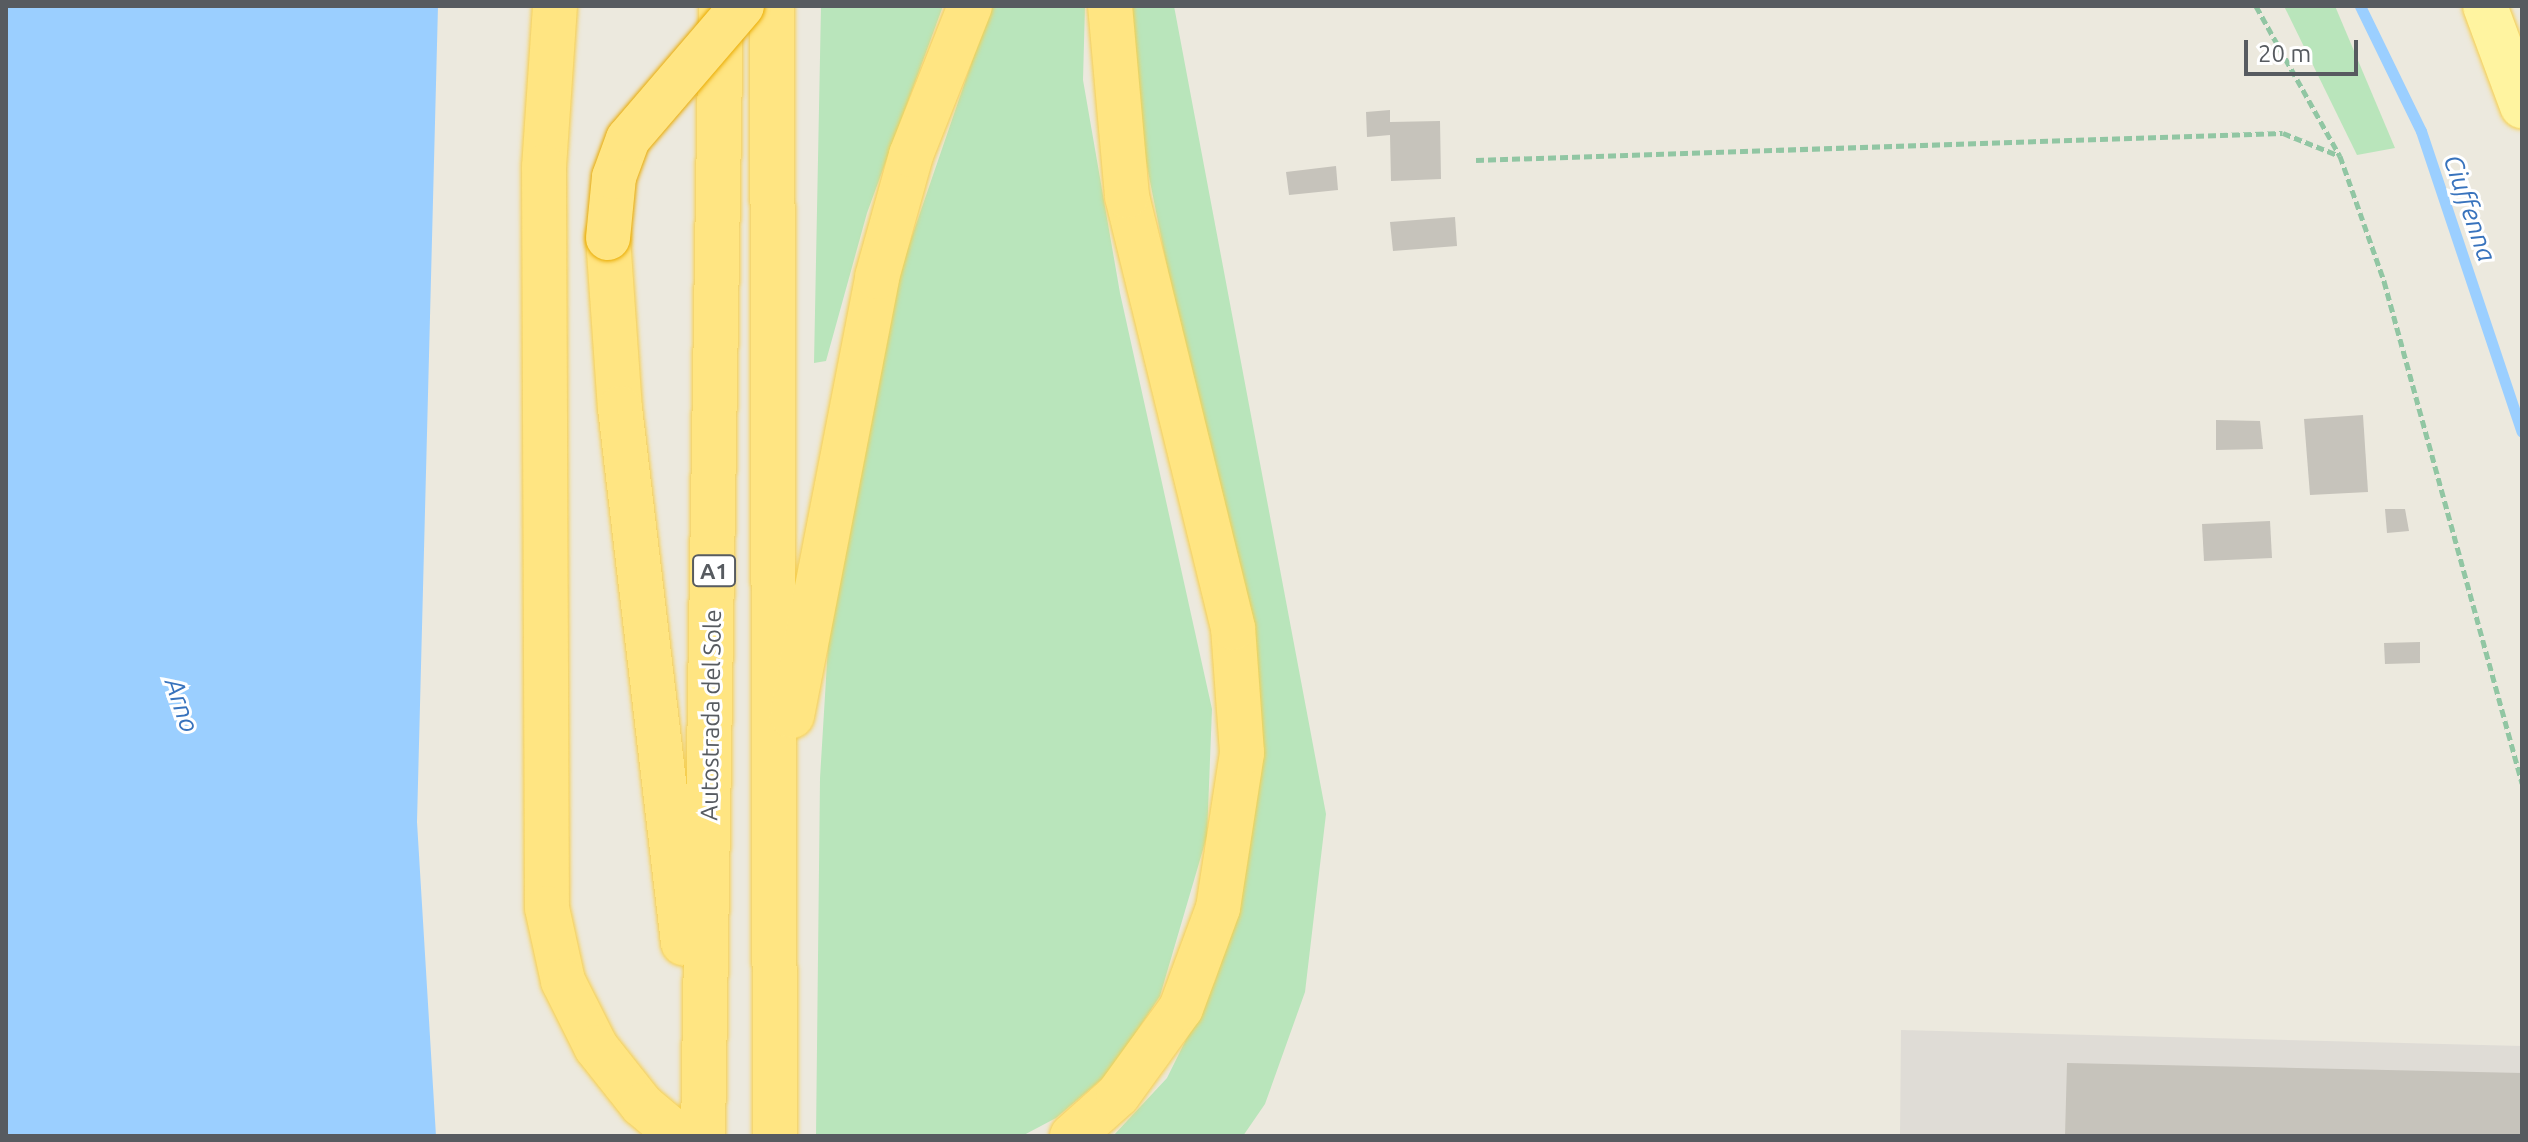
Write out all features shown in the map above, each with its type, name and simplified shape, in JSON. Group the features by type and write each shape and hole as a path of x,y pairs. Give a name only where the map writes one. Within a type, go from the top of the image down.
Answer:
{"highway":[{"path":"555,6 544,167 546,880 563,981 619,1080 695,1127"},
{"name":"Autostrada del Sole","path":"695,1127 721,6"},
{"path":"695,1127 620,408 608,238 614,177 628,139 742,6"},
{"name":"A1","path":"772,6 769,552 776,797 775,1136"},
{"path":"776,797 877,277 911,155 970,6"},
{"path":"1072,1136 1118,1095 1181,1008 1218,908 1242,753 1233,628 1127,196 1110,6"}],"main road":[{"path":"2485,6 2522,106"}],"path":[{"path":"2256,6 2340,156 2384,281 2522,783"},
{"path":"1476,160 2283,133 2340,156"}],"shaded area":[{"path":"1901,1030 2522,1046 2522,1136 1900,1136"}],"green space":[{"path":"821,6 943,6 867,213 826,361 814,363"},
{"path":"991,6 1085,6 1083,80 1120,293 1212,709 1207,836 1160,996 1110,1072 1056,1118 1022,1136 816,1136 820,778 832,580 884,318"},
{"path":"1128,6 1174,6 1326,814 1305,992 1265,1104 1243,1136 1113,1136 1167,1078 1215,981 1242,889 1178,322 1132,91"},
{"path":"2284,6 2335,6 2395,148 2357,155"}],"water":[{"name":"Arno","path":"6,6 438,6 417,822 436,1136 6,1136"}],"building":[{"path":"1390,110 1390,122 1440,121 1441,179 1391,181 1390,135 1367,137 1366,112"},
{"path":"1336,166 1338,190 1289,195 1286,172"},
{"path":"1455,217 1457,246 1393,251 1390,222"},
{"path":"2363,415 2368,492 2310,495 2304,419"},
{"path":"2216,420 2260,421 2263,449 2216,450"},
{"path":"2385,509 2405,509 2409,531 2387,533"},
{"path":"2270,521 2272,558 2204,561 2202,524"},
{"path":"2420,642 2420,663 2385,664 2384,643"},
{"path":"2067,1063 2522,1073 2520,1136 2065,1136"}],"waterway":[{"name":"Ciuffenna","path":"2360,6 2421,131 2522,432"}]}
